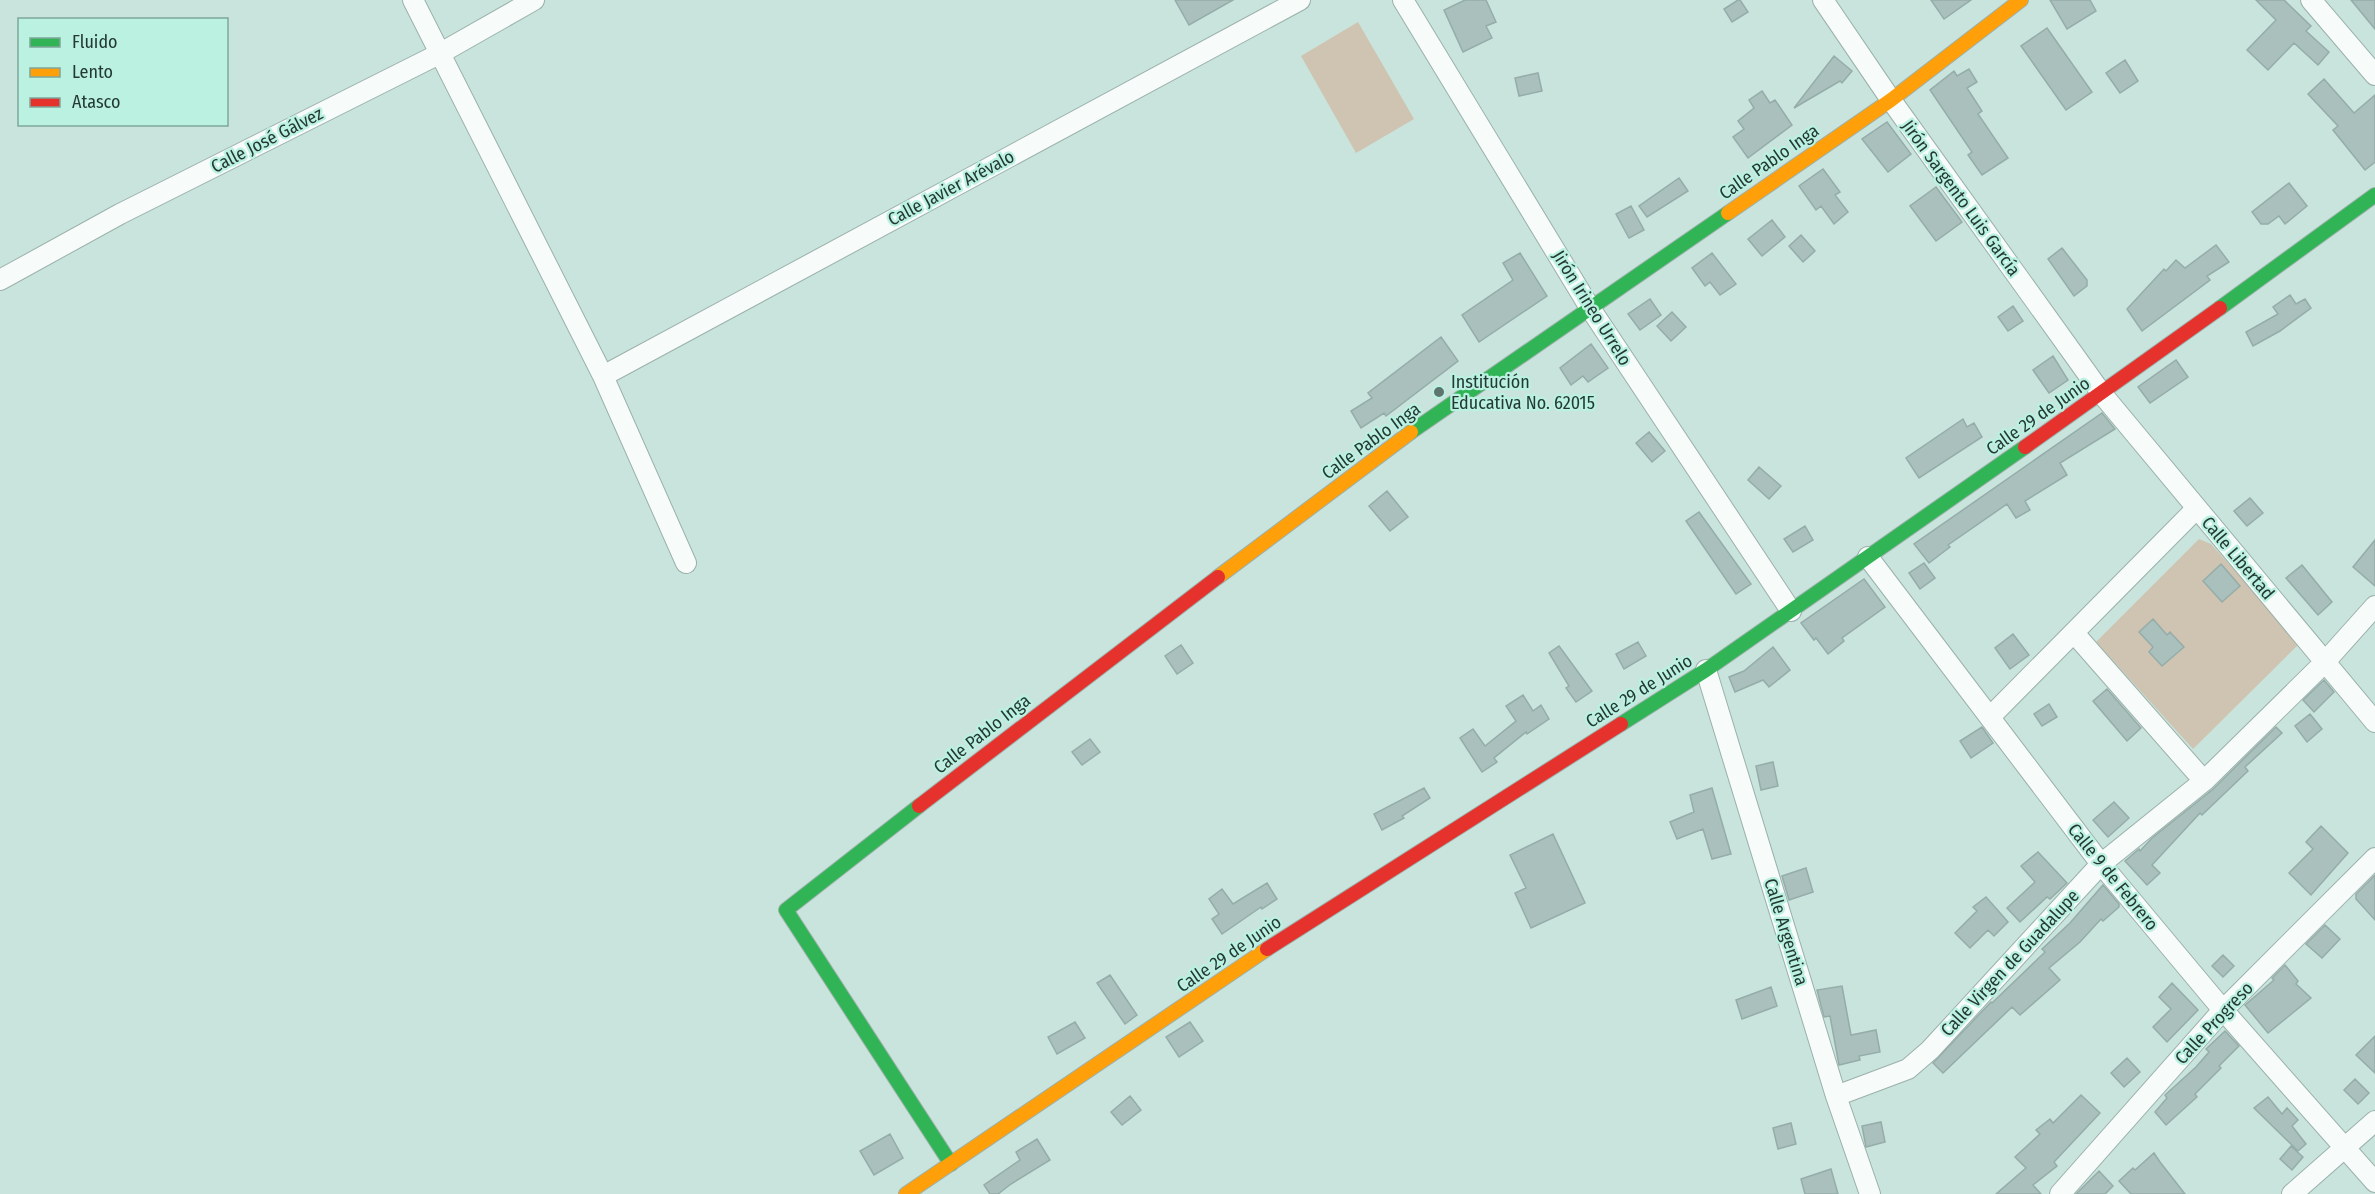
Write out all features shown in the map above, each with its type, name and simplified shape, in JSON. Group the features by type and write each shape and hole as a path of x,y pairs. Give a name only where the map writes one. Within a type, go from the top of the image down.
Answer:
{"street":[{"path":"414,0 439,54 603,376 686,563"},
{"name":"Calle José Gálvez","path":"0,280 120,214 439,54 534,0"},
{"name":"Calle Javier Arévalo","path":"603,376 1300,0"},
{"name":"Jirón Irineo Urrelo","path":"1402,0 1590,308 1791,611"},
{"name":"Jirón Sargento Luis García","path":"1823,0 1891,100 2102,394"},
{"name":"Calle Pablo Inga","path":"951,1164 786,910 1027,722 1390,447 1891,100 2021,0"},
{"path":"2311,0 2375,75"},
{"name":"Calle 29 de Junio","path":"906,1194 1298,929 1706,670 2102,394 2375,195"},
{"name":"Calle Libertad","path":"2102,394 2375,722"},
{"path":"1990,717 2197,508"},
{"name":"Calle 9 de Febrero","path":"1868,557 2101,864 2223,1010 2375,1182"},
{"name":"Calle Virgen de Guadalupe","path":"1836,1096 1908,1069 1930,1050 2101,864 2204,781 2324,663 2375,606"},
{"path":"2074,633 2204,781"},
{"name":"Calle Argentina","path":"1706,670 1836,1096 1870,1194"},
{"name":"Calle Progreso","path":"2060,1194 2223,1010 2375,858"},
{"path":"2292,1194 2346,1149 2375,1121"}],"shaded area":[{"path":"1358,22 1414,119 1356,153 1301,56"},
{"path":"2199,539 2211,544 2300,643 2193,749 2096,642"}],"building":[{"path":"1175,0 1233,0 1189,25"},
{"path":"1465,0 1486,0 1496,22 1486,26 1492,38 1463,52 1444,10"},
{"path":"1738,0 1748,12 1732,22 1724,9"},
{"path":"1931,0 1971,0 1944,19"},
{"path":"2050,0 2090,0 2096,11 2067,29"},
{"path":"2256,0 2284,0 2311,26 2306,31 2329,52 2318,65 2294,43 2268,70 2247,50 2276,20"},
{"path":"2351,0 2375,0 2375,29"},
{"path":"2047,28 2092,92 2066,110 2021,46"},
{"path":"1834,56 1852,71 1842,83 1840,81 1794,108"},
{"path":"2125,60 2138,81 2120,93 2106,73"},
{"path":"1969,69 1977,82 1967,88 1982,111 1978,114 2008,158 1982,175 1968,155 1972,152 1930,90 1954,71 1957,76"},
{"path":"1538,73 1542,91 1519,96 1515,78"},
{"path":"2324,79 2354,113 2375,95 2375,162 2365,170 2333,130 2338,126 2308,94"},
{"path":"1762,91 1770,103 1775,100 1792,125 1748,158 1733,137 1744,129 1738,121 1754,108 1749,100"},
{"path":"1887,122 1911,154 1888,172 1862,139"},
{"path":"1823,169 1840,192 1835,195 1848,212 1834,224 1821,206 1816,210 1799,186"},
{"path":"1679,178 1688,191 1647,217 1639,206"},
{"path":"2289,183 2307,206 2285,224 2279,216 2268,224 2261,224 2252,212"},
{"path":"1936,187 1962,222 1936,241 1910,206"},
{"path":"1631,206 1644,230 1629,238 1616,214"},
{"path":"1772,220 1785,237 1762,256 1748,239"},
{"path":"1801,235 1815,251 1803,262 1789,246"},
{"path":"2216,245 2229,262 2207,276 2210,280 2142,331 2127,309 2164,269 2166,271 2176,260 2185,268"},
{"path":"2062,248 2087,280 2087,286 2074,296 2048,259"},
{"path":"1520,253 1547,296 1479,342 1462,315 1513,280 1503,263"},
{"path":"1712,253 1736,284 1720,295 1710,282 1705,286 1692,268"},
{"path":"2290,295 2296,304 2305,299 2311,308 2280,331 2253,346 2246,332 2278,314 2273,307"},
{"path":"1650,299 1661,315 1640,330 1628,314"},
{"path":"2013,306 2023,321 2008,331 1998,317"},
{"path":"1672,312 1686,327 1671,341 1657,326"},
{"path":"1441,337 1458,361 1386,416 1384,413 1361,428 1351,411 1372,398 1368,393"},
{"path":"1591,344 1608,368 1588,382 1583,376 1571,385 1560,368"},
{"path":"2053,356 2068,380 2049,393 2033,370"},
{"path":"2176,360 2188,377 2150,403 2138,387"},
{"path":"2102,413 2115,429 2060,463 2067,475 2025,501 2030,510 2016,518 2007,504 1948,545 1950,547 1929,563 1914,544"},
{"path":"1963,419 1967,427 1974,423 1982,437 1919,478 1906,458"},
{"path":"1649,432 1665,451 1652,462 1636,443"},
{"path":"1759,467 1781,486 1769,499 1748,480"},
{"path":"1387,491 1408,517 1390,531 1369,506"},
{"path":"2250,498 2263,513 2247,526 2234,511"},
{"path":"1699,512 1751,584 1736,594 1686,521"},
{"path":"1805,526 1813,540 1793,552 1784,539"},
{"path":"2375,540 2375,586 2353,567"},
{"path":"1924,563 1935,578 1920,589 1909,573"},
{"path":"2221,564 2240,586 2222,602 2203,581"},
{"path":"2302,565 2332,602 2318,615 2286,578"},
{"path":"1864,579 1885,607 1842,638 1844,641 1828,654 1801,623"},
{"path":"2153,619 2167,635 2170,632 2184,647 2162,666 2149,652 2153,647 2139,632"},
{"path":"2013,634 2029,655 2010,669 1995,648"},
{"path":"1638,642 1646,656 1624,669 1616,654"},
{"path":"1181,645 1193,663 1177,674 1165,656"},
{"path":"1559,646 1592,691 1576,702 1566,688 1569,686 1549,653"},
{"path":"1773,647 1790,670 1769,687 1763,680 1735,692 1729,677 1744,671"},
{"path":"2324,680 2334,692 2314,712 2303,700"},
{"path":"2107,689 2141,728 2127,741 2093,701"},
{"path":"1523,695 1533,711 1541,705 1549,719 1527,734 1526,732 1494,758 1497,762 1482,772 1460,738 1473,729 1485,746 1516,721 1506,706"},
{"path":"2049,704 2057,717 2042,726 2034,714"},
{"path":"2310,714 2322,729 2307,742 2295,726"},
{"path":"1982,727 1993,743 1971,758 1960,741"},
{"path":"2276,727 2282,733 2245,767 2248,771 2202,815 2200,813 2152,865 2160,873 2147,885 2125,861 2212,790"},
{"path":"1090,739 1100,752 1082,765 1072,752"},
{"path":"1773,762 1778,786 1761,790 1756,766"},
{"path":"1424,788 1430,798 1402,816 1404,818 1382,830 1374,814"},
{"path":"1712,788 1731,854 1712,859 1703,829 1677,839 1670,822 1694,812 1690,795"},
{"path":"2114,802 2129,818 2108,837 2093,820"},
{"path":"2321,826 2348,853 2311,895 2289,873 2313,849 2306,842"},
{"path":"1553,834 1585,903 1531,928 1515,893 1526,888 1510,855"},
{"path":"2038,852 2067,883 2050,899 2047,897 2020,922 2007,908 2035,882 2021,866"},
{"path":"1806,868 1813,892 1789,900 1782,876"},
{"path":"2375,875 2375,920 2356,899 2356,894"},
{"path":"1267,883 1277,899 1262,909 1261,907 1222,934 1212,919 1219,914 1209,899 1222,889 1233,904"},
{"path":"2103,885 2119,907 2103,921 2101,919 2080,942 2049,968 2060,980 2020,1015 2012,1007 1943,1073 1933,1063 1991,1002 2045,952 2042,949 2070,923"},
{"path":"1986,897 2008,922 1994,936 1988,930 1970,948 1955,933 1977,911 1973,907"},
{"path":"2325,925 2340,939 2322,958 2306,944"},
{"path":"2223,955 2234,966 2223,977 2212,966"},
{"path":"2285,965 2298,981 2296,984 2311,998 2268,1033 2245,1005 2274,980 2272,978"},
{"path":"1110,975 1137,1015 1125,1024 1097,983"},
{"path":"2172,983 2198,1010 2167,1042 2153,1027 2171,1009 2159,997"},
{"path":"1842,986 1851,1035 1876,1030 1880,1052 1859,1056 1860,1060 1839,1065 1830,1016 1824,1017 1817,990"},
{"path":"1771,987 1777,1006 1742,1019 1736,1000"},
{"path":"1075,1022 1085,1038 1057,1054 1048,1037"},
{"path":"1190,1022 1203,1041 1179,1057 1166,1037"},
{"path":"2225,1031 2239,1046 2195,1094 2197,1097 2166,1125 2155,1112 2167,1098 2165,1095 2196,1067 2209,1052 2206,1049"},
{"path":"2375,1036 2375,1073 2356,1055"},
{"path":"2127,1058 2140,1072 2124,1087 2111,1073"},
{"path":"2355,1079 2369,1093 2358,1104 2344,1090"},
{"path":"2081,1095 2100,1113 2054,1162 2057,1166 2033,1185 2041,1194 1996,1194 2026,1168 2015,1157 2040,1134 2036,1130 2050,1119 2053,1123"},
{"path":"1130,1096 1141,1110 1122,1125 1111,1112"},
{"path":"2268,1097 2282,1114 2287,1108 2298,1120 2292,1126 2306,1144 2298,1151 2254,1108"},
{"path":"1881,1122 1885,1142 1866,1147 1862,1126"},
{"path":"1791,1123 1796,1144 1778,1149 1773,1128"},
{"path":"890,1134 903,1158 874,1175 860,1151"},
{"path":"1037,1139 1050,1160 998,1194 990,1194 984,1185 1020,1160 1016,1152"},
{"path":"2291,1146 2303,1157 2292,1170 2280,1159"},
{"path":"2154,1153 2185,1194 2131,1194 2119,1181"},
{"path":"1831,1169 1838,1194 1805,1194 1801,1179"},
{"path":"2099,1171 2113,1186 2105,1194 2076,1194"}],"traffic: fast":[{"path":"2220,308 2375,195"},
{"path":"1411,432 1728,213"},
{"path":"1621,724 1706,670 2025,447"},
{"path":"919,806 786,910 951,1164"}],"traffic: slow":[{"path":"1728,213 1891,100 2021,0"},
{"path":"1218,577 1411,432"},
{"path":"906,1194 1267,949"}],"traffic: jam":[{"path":"2025,447 2220,308"},
{"path":"919,806 1218,577"},
{"path":"1267,949 1621,724"}],"place":[{"name":"Institución Educativa No. 62015","path":"1439,392"}]}
